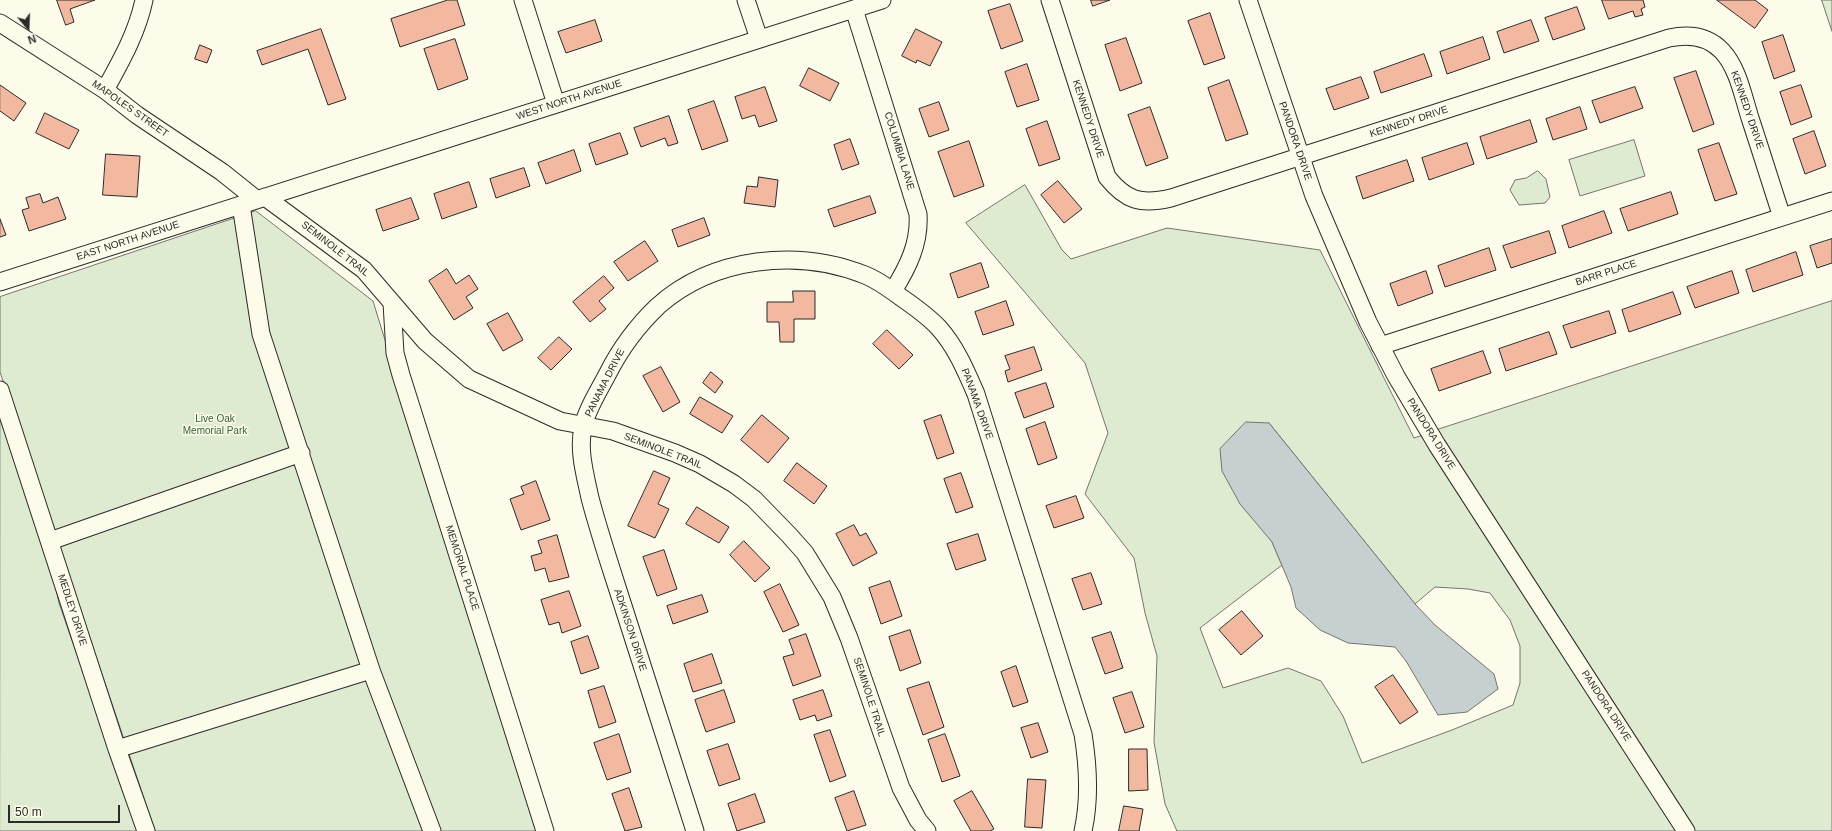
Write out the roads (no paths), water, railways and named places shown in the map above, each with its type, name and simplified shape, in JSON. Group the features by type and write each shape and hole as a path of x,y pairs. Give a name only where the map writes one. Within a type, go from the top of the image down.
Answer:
{"street":[{"path":"105,90 128,49 139,22 144,0"},
{"path":"523,0 556,104"},
{"path":"746,0 759,39"},
{"name":"WEST NORTH AVENUE","path":"254,201 882,0"},
{"name":"KENNEDY DRIVE","path":"1050,0 1107,177 1115,187 1134,199 1154,202 1300,158 1669,38 1682,35 1692,35 1710,41 1722,51 1737,78 1782,217"},
{"name":"PANDORA DRIVE","path":"1248,0 1300,158 1329,233 1380,346 1437,445 1686,831"},
{"name":"COLUMBIA LANE","path":"854,9 918,214 919,226 913,256 907,269 893,291"},
{"name":"MAPOLES STREET","path":"0,23 105,90 138,115 222,172 254,201"},
{"path":"254,201 261,334 371,670 432,831"},
{"name":"EAST NORTH AVENUE","path":"0,282 254,201"},
{"name":"SEMINOLE TRAIL","path":"254,201 364,270 425,341 469,379 548,417 583,426 613,431 700,464 734,484 754,499 789,535 820,576 841,617 901,788 918,820 927,831"},
{"name":"BARR PLACE","path":"1380,346 1832,201"},
{"name":"PANAMA DRIVE","path":"583,426 616,356 634,332 663,303 706,277 741,264 779,260 804,260 845,268 868,276 920,310 938,328 961,361 976,394 1082,734 1087,788 1083,831"},
{"name":"MEMORIAL PLACE","path":"392,303 395,352 401,375 545,831"},
{"name":"MEDLEY DRIVE","path":"0,390 117,749 146,831"},
{"name":"ADKINSON DRIVE","path":"583,426 581,452 583,467 598,527 695,831"},
{"path":"50,541 301,453"},
{"path":"117,749 371,670"}],"park label":[{"name":"Live Oak Memorial Park","path":"215,424"}]}
